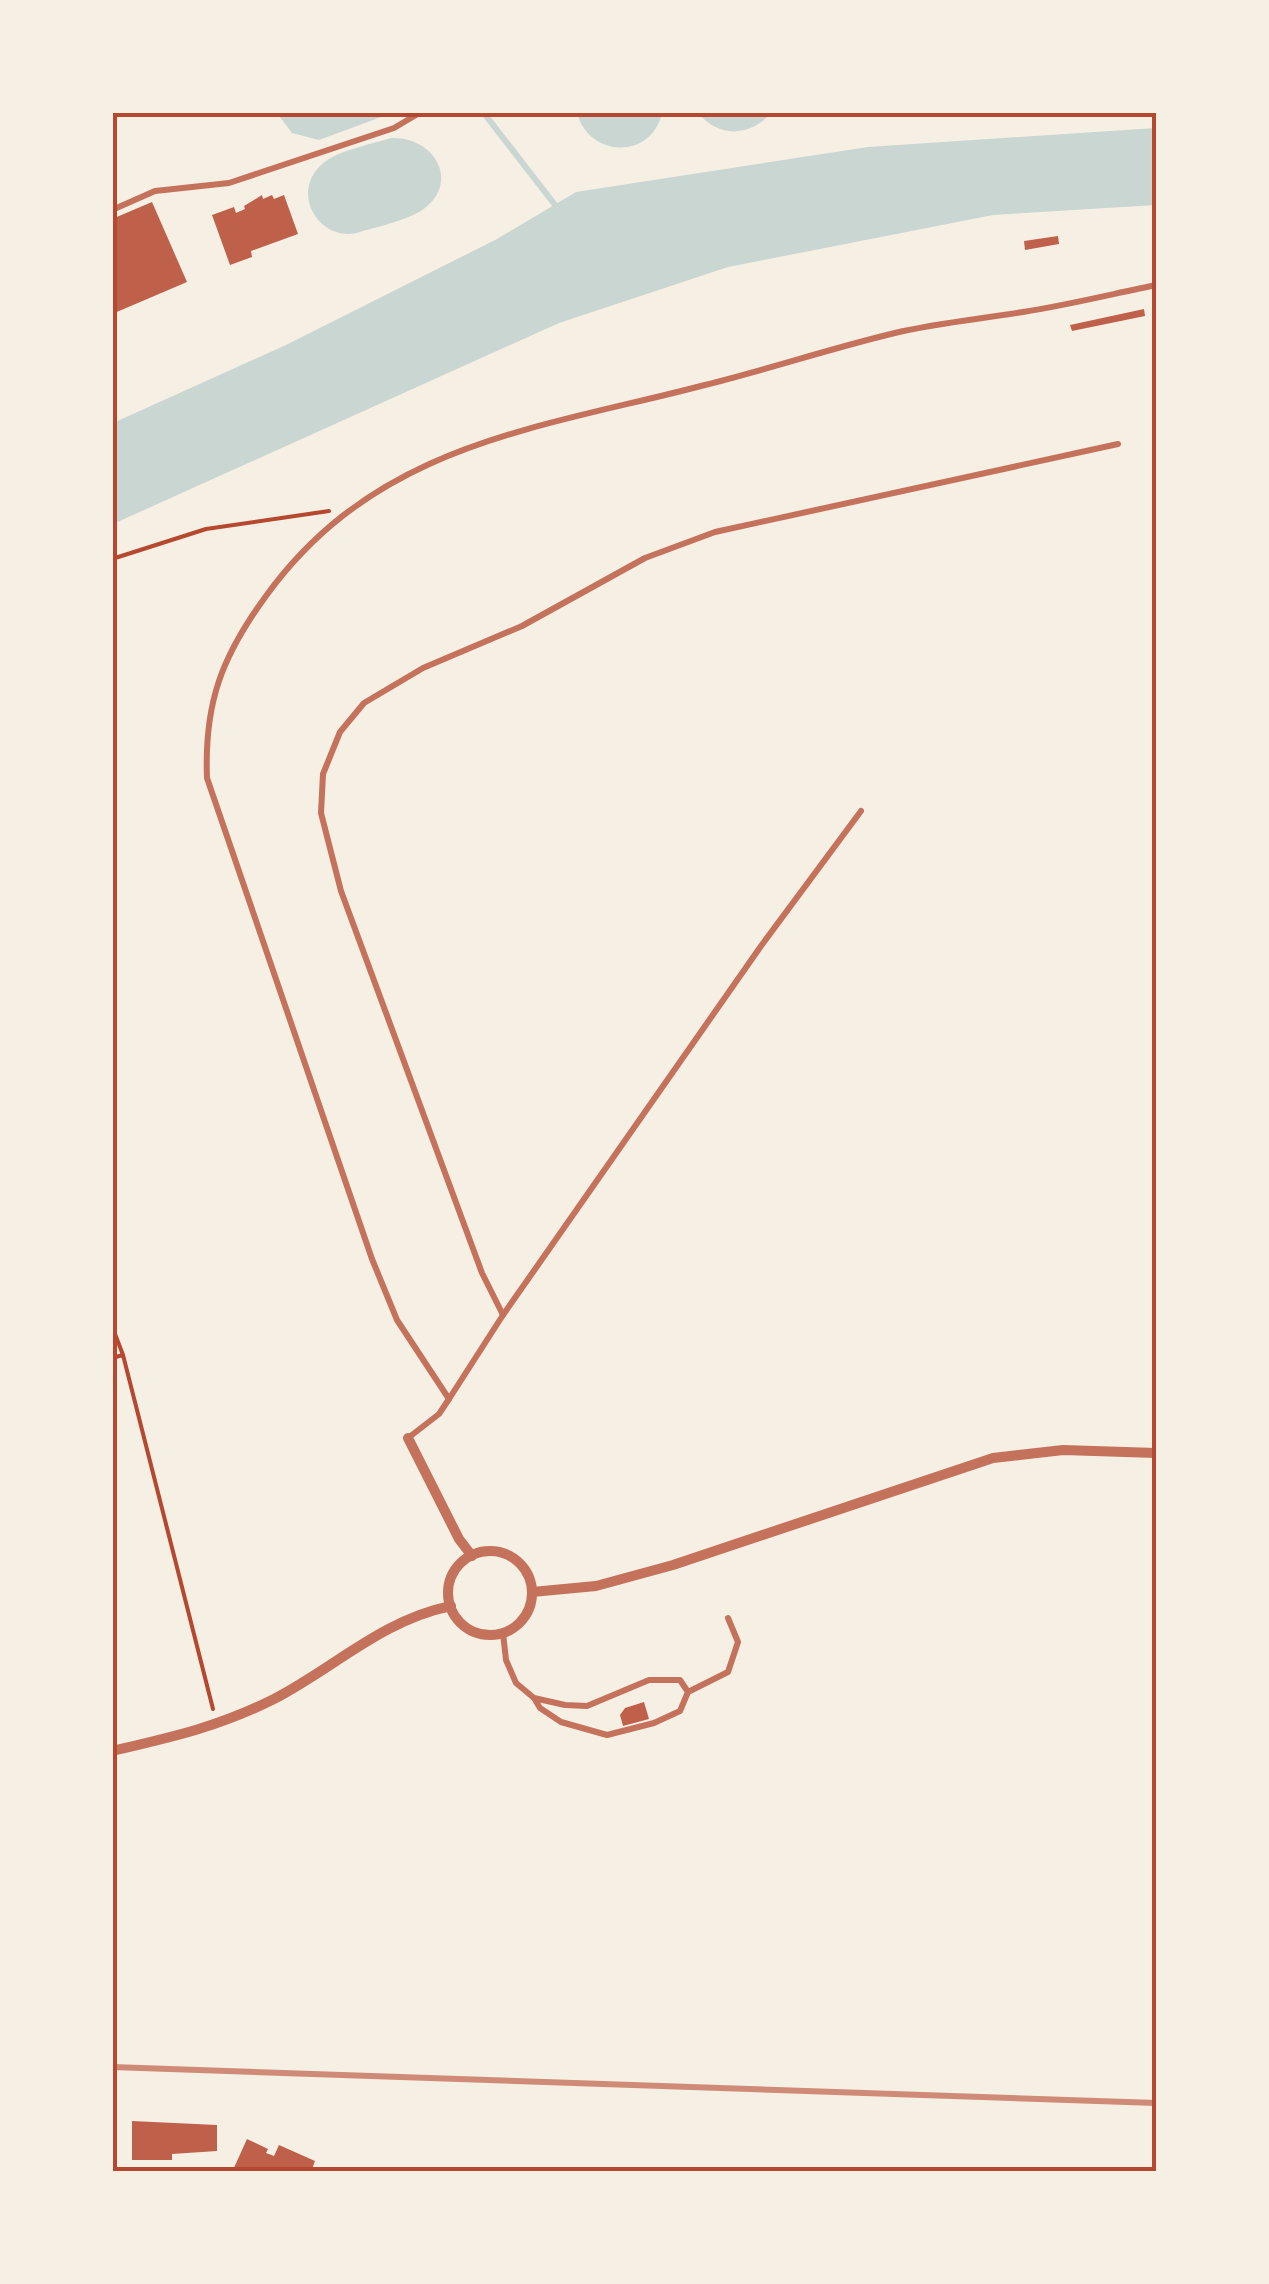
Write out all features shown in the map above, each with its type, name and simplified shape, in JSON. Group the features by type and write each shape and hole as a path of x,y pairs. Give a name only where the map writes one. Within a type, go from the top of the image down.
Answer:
{"street":[{"path":"408,1438 459,1539 472,1556"},
{"path":"532,1592 596,1586 673,1565 993,1458 1063,1450 1156,1453"},
{"path":"492,1552 510,1557 522,1566 532,1592 530,1607 518,1624 503,1634 488,1636 467,1629 453,1614 448,1597 451,1576 472,1556 492,1552"},
{"path":"112,1750 216,1725 277,1697 384,1629 450,1606"}],"lane":[{"path":"112,210 156,192 230,183 394,128 421,112"},
{"path":"449,1399 397,1320 372,1259 207,778 205,738 210,705 231,646 279,578 348,508 400,477 462,448 898,332 1028,312 1156,284"},
{"path":"503,1314 482,1274 340,890 321,812 323,774 340,732 364,703 423,668 522,626 645,558 715,532 1118,444"},
{"path":"408,1438 439,1414 503,1314 760,946 861,810"},
{"path":"503,1634 506,1660 516,1683 540,1708 561,1722 607,1735 654,1723 680,1710 688,1692 728,1672 738,1642 728,1618"},
{"path":"534,1698 566,1706 587,1706 649,1680 680,1680 688,1692"}],"path":[{"path":"112,559 206,529 348,508"},
{"path":"112,1326 204,1662 216,1725"},
{"path":"112,1358 122,1355"}],"shaded area":[{"path":"277,112 392,113 319,140 292,133"},
{"path":"577,112 662,113 646,139 620,148 594,139"},
{"path":"698,113 771,113 754,127 734,131 715,127"},
{"path":"1156,128 1156,205 993,215 728,267 559,323 113,524 113,423 286,345 497,239 576,192 868,147"},
{"path":"391,138 406,139 430,152 441,173 435,197 411,216 360,232 346,234 323,224 314,215 308,191 320,166 344,152"}],"building":[{"path":"262,195 263,199 272,195 274,199 284,195 298,234 251,251 252,257 230,265 212,215 234,207 236,213"},
{"path":"152,202 187,282 112,314 112,219"},
{"path":"1058,236 1059,244 1025,250 1024,241"},
{"path":"1144,309 1145,316 1072,331 1070,325"},
{"path":"644,1702 649,1719 623,1726 620,1715 625,1708"},
{"path":"132,2121 217,2125 217,2151 172,2154 172,2160 132,2160"},
{"path":"247,2139 274,2156 279,2145 315,2161 311,2172 254,2172 246,2168 236,2172 233,2170"}],"waterway":[{"path":"483,112 559,210"}],"railway":[{"path":"112,2067 1156,2103"}]}
